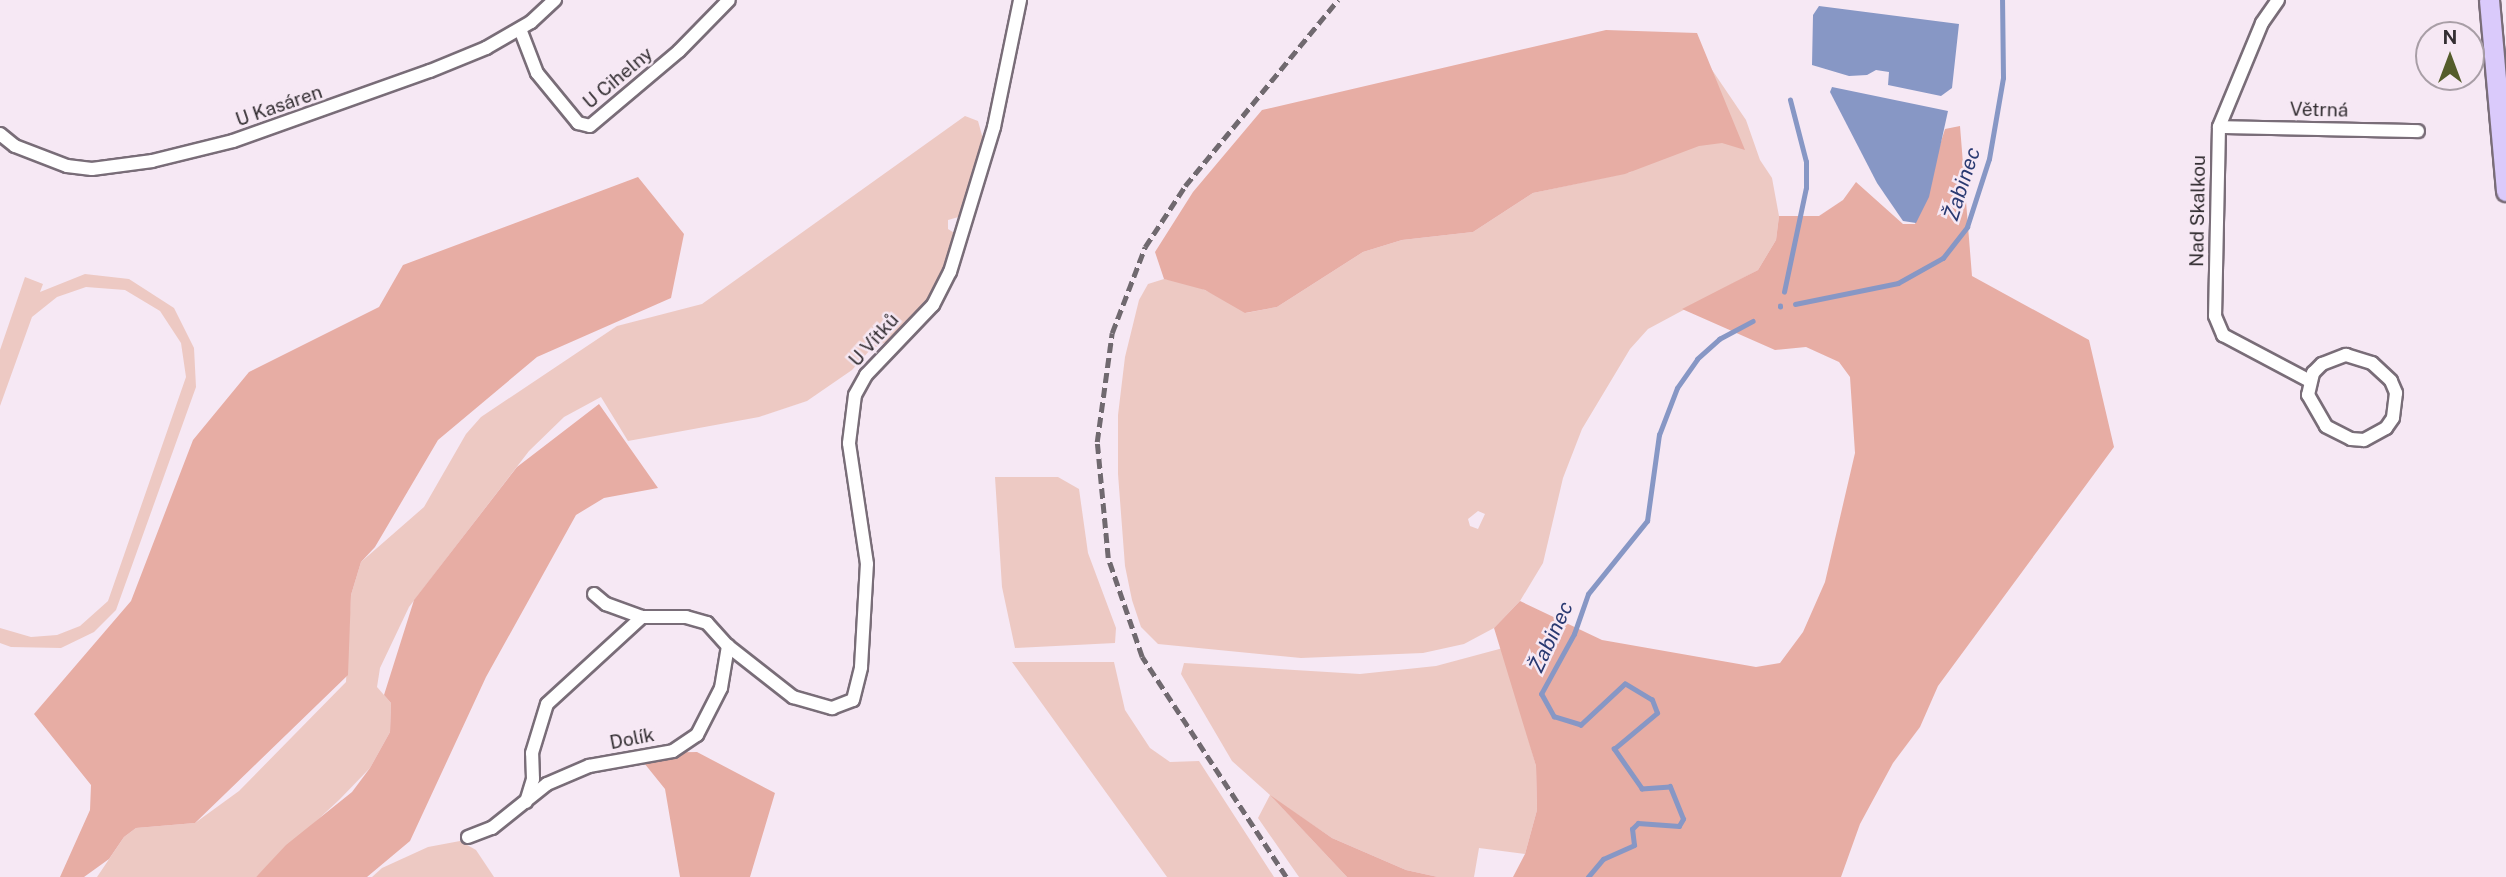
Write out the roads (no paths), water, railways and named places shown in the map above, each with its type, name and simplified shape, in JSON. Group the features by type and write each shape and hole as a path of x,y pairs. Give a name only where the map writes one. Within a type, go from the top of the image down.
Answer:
{"main road":[{"path":"2489,0 2506,191"}],"street":[{"name":"U Kasáren","path":"0,134 15,145 67,166 92,169 152,161 233,141 362,98 486,48 520,29 555,0"},
{"name":"U Cihelny","path":"520,29 537,73 578,123 590,126 679,51 729,0"},
{"name":"U Vítků","path":"728,646 793,697 832,708 853,700 866,608 867,564 849,443 855,395 866,375 933,305 950,272 994,127 1020,0"},
{"name":"Nad Skalkou","path":"2278,0 2262,23 2219,127 2216,324 2223,335 2310,381"},
{"name":"Větrná","path":"2219,127 2418,131"},
{"path":"2346,355 2372,363 2391,381 2396,393 2393,418 2386,428 2364,440 2340,435 2317,416 2308,396 2310,381 2322,363 2333,357 2346,355"},
{"path":"594,594 606,604 642,617 695,619 713,627 728,646"},
{"path":"526,802 533,779 532,753 547,704 642,617"},
{"name":"Dolík","path":"468,837 492,828 547,784 589,766 673,751 697,735 721,688 728,646"}],"water":[{"path":"1819,6 1959,24 1952,88 1941,96 1888,85 1889,72 1876,70 1867,75 1849,76 1812,65 1813,15"},
{"path":"1832,87 1948,111 1929,197 1916,223 1903,221 1877,183 1830,92"}],"waterway":[{"name":"Žabinec","path":"1795,304 1898,283 1943,258 1967,227 1989,159 2003,78 2002,0"},
{"path":"1784,292 1806,188 1806,162 1790,100"},
{"name":"Žabinec","path":"1588,877 1603,859 1634,845 1632,829 1638,823 1679,826 1683,819 1670,787 1642,789 1614,749 1657,713 1652,700 1625,684 1581,725 1554,717 1541,694 1574,634 1588,594 1647,521 1659,435 1677,388 1697,359 1719,339 1753,321"}],"railway":[{"path":"1286,877 1142,657 1108,558 1097,442 1112,333 1145,247 1185,186 1338,0"}]}
